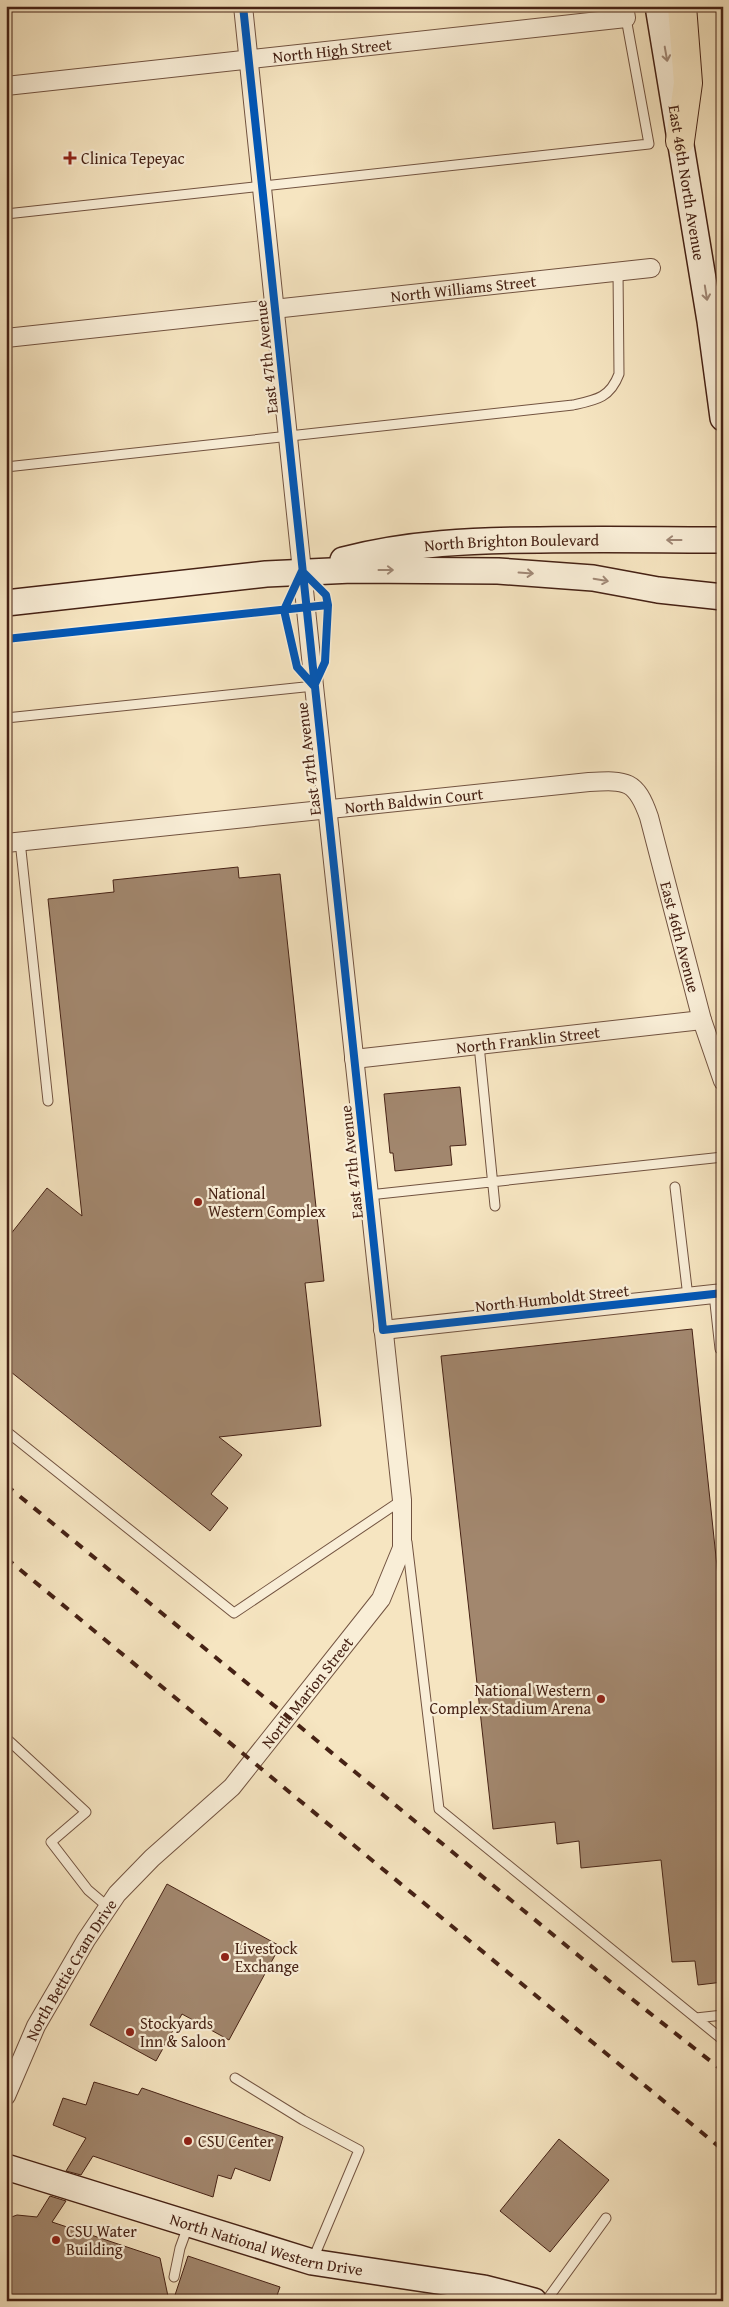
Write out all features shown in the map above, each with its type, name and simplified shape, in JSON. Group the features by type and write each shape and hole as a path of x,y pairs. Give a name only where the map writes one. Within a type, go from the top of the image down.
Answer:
{"highway":[{"path":"680,141 688,83 682,6"}],"main road":[{"name":"East 46th North Avenue","path":"658,6 710,321 723,418"},
{"name":"North Brighton Boulevard","path":"302,571 372,553 476,541 581,539 723,540"},
{"name":"North Brighton Boulevard","path":"6,603 302,571 498,571 593,578 658,590 723,596"},
{"name":"North National Western Drive","path":"6,2167 312,2262 484,2288 534,2301"}],"street":[{"name":"East 47th Avenue","path":"243,6 402,1500"},
{"name":"North High Street","path":"6,86 249,60 625,12"},
{"name":"North Williams Street","path":"6,338 651,268"},
{"name":"North Baldwin Court","path":"13,842 614,781 632,786 638,792"},
{"name":"East 46th Avenue","path":"638,792 649,817 702,1020 723,1081"},
{"name":"North Franklin Street","path":"354,1059 702,1020"},
{"name":"North Humboldt Street","path":"383,1330 718,1293"},
{"name":"North Marion Street","path":"155,1856 232,1787 381,1600 402,1548 402,1500"},
{"name":"North Bettie Cram Drive","path":"6,2096 36,2026 86,1940 117,1894 155,1856"}],"lane":[{"path":"6,214 262,188 649,144 625,12"},
{"path":"6,467 573,405 592,401 606,395 614,387 619,374 618,272"},
{"path":"6,718 314,686"},
{"path":"13,842 48,1101"},
{"path":"479,1045 495,1206"},
{"path":"369,1195 723,1157"},
{"path":"675,1187 688,1297"},
{"path":"718,1293 720,1348 723,1348"},
{"path":"6,1431 234,1613 402,1500 439,1809 723,2040"},
{"path":"6,1738 86,1812 51,1842 88,1890 108,1907"},
{"path":"696,2018 723,2015"},
{"path":"235,2078 303,2120 359,2150 312,2262"},
{"path":"546,2301 606,2218"},
{"path":"174,2278 180,2248 189,2223"}],"building":[{"name":"National Western Complex","path":"238,867 239,878 280,874 324,1281 305,1283 321,1426 219,1437 242,1455 211,1494 228,1508 210,1531 6,1368 6,1240 47,1188 82,1216 48,899 114,892 113,880"},
{"path":"460,1087 466,1145 450,1146 452,1165 395,1171 393,1153 390,1153 384,1094"},
{"name":"National Western Complex Stadium Arena","path":"692,1329 718,1576 723,1576 723,1982 698,1985 695,1961 672,1962 661,1860 581,1868 579,1841 557,1844 555,1822 493,1829 441,1356"},
{"name":"Livestock Exchange","path":"167,1884 280,1946 229,2040 182,2014 156,2061 90,2025"},
{"name":"CSU Center","path":"94,2082 138,2095 142,2088 283,2137 270,2181 235,2168 231,2179 218,2175 213,2197 93,2156 81,2175 66,2171 86,2138 53,2125 63,2098 86,2105"},
{"path":"559,2139 609,2180 550,2252 500,2211"},
{"name":"CSU Water Building","path":"50,2196 66,2201 52,2222 160,2258 169,2301 6,2301 6,2219 17,2215 37,2217"},
{"path":"188,2256 280,2287 275,2301 173,2301"}],"railway":[{"path":"6,1485 613,1984 723,2071"},
{"path":"6,1558 723,2150"}],"cycle path":[{"path":"243,6 383,1330 723,1293"},
{"path":"302,571 326,595 328,605 325,662 314,686 297,667 284,610 302,571"},
{"path":"6,639 328,605"}],"place":[{"name":"Clinica Tepeyac","path":"70,158"},
{"name":"National Western Complex","path":"198,1202"},
{"name":"National Western Complex Stadium Arena","path":"601,1699"},
{"name":"Livestock Exchange","path":"225,1957"},
{"name":"Stockyards Inn & Saloon","path":"130,2032"},
{"name":"CSU Center","path":"188,2141"},
{"name":"CSU Water Building","path":"56,2240"}]}
